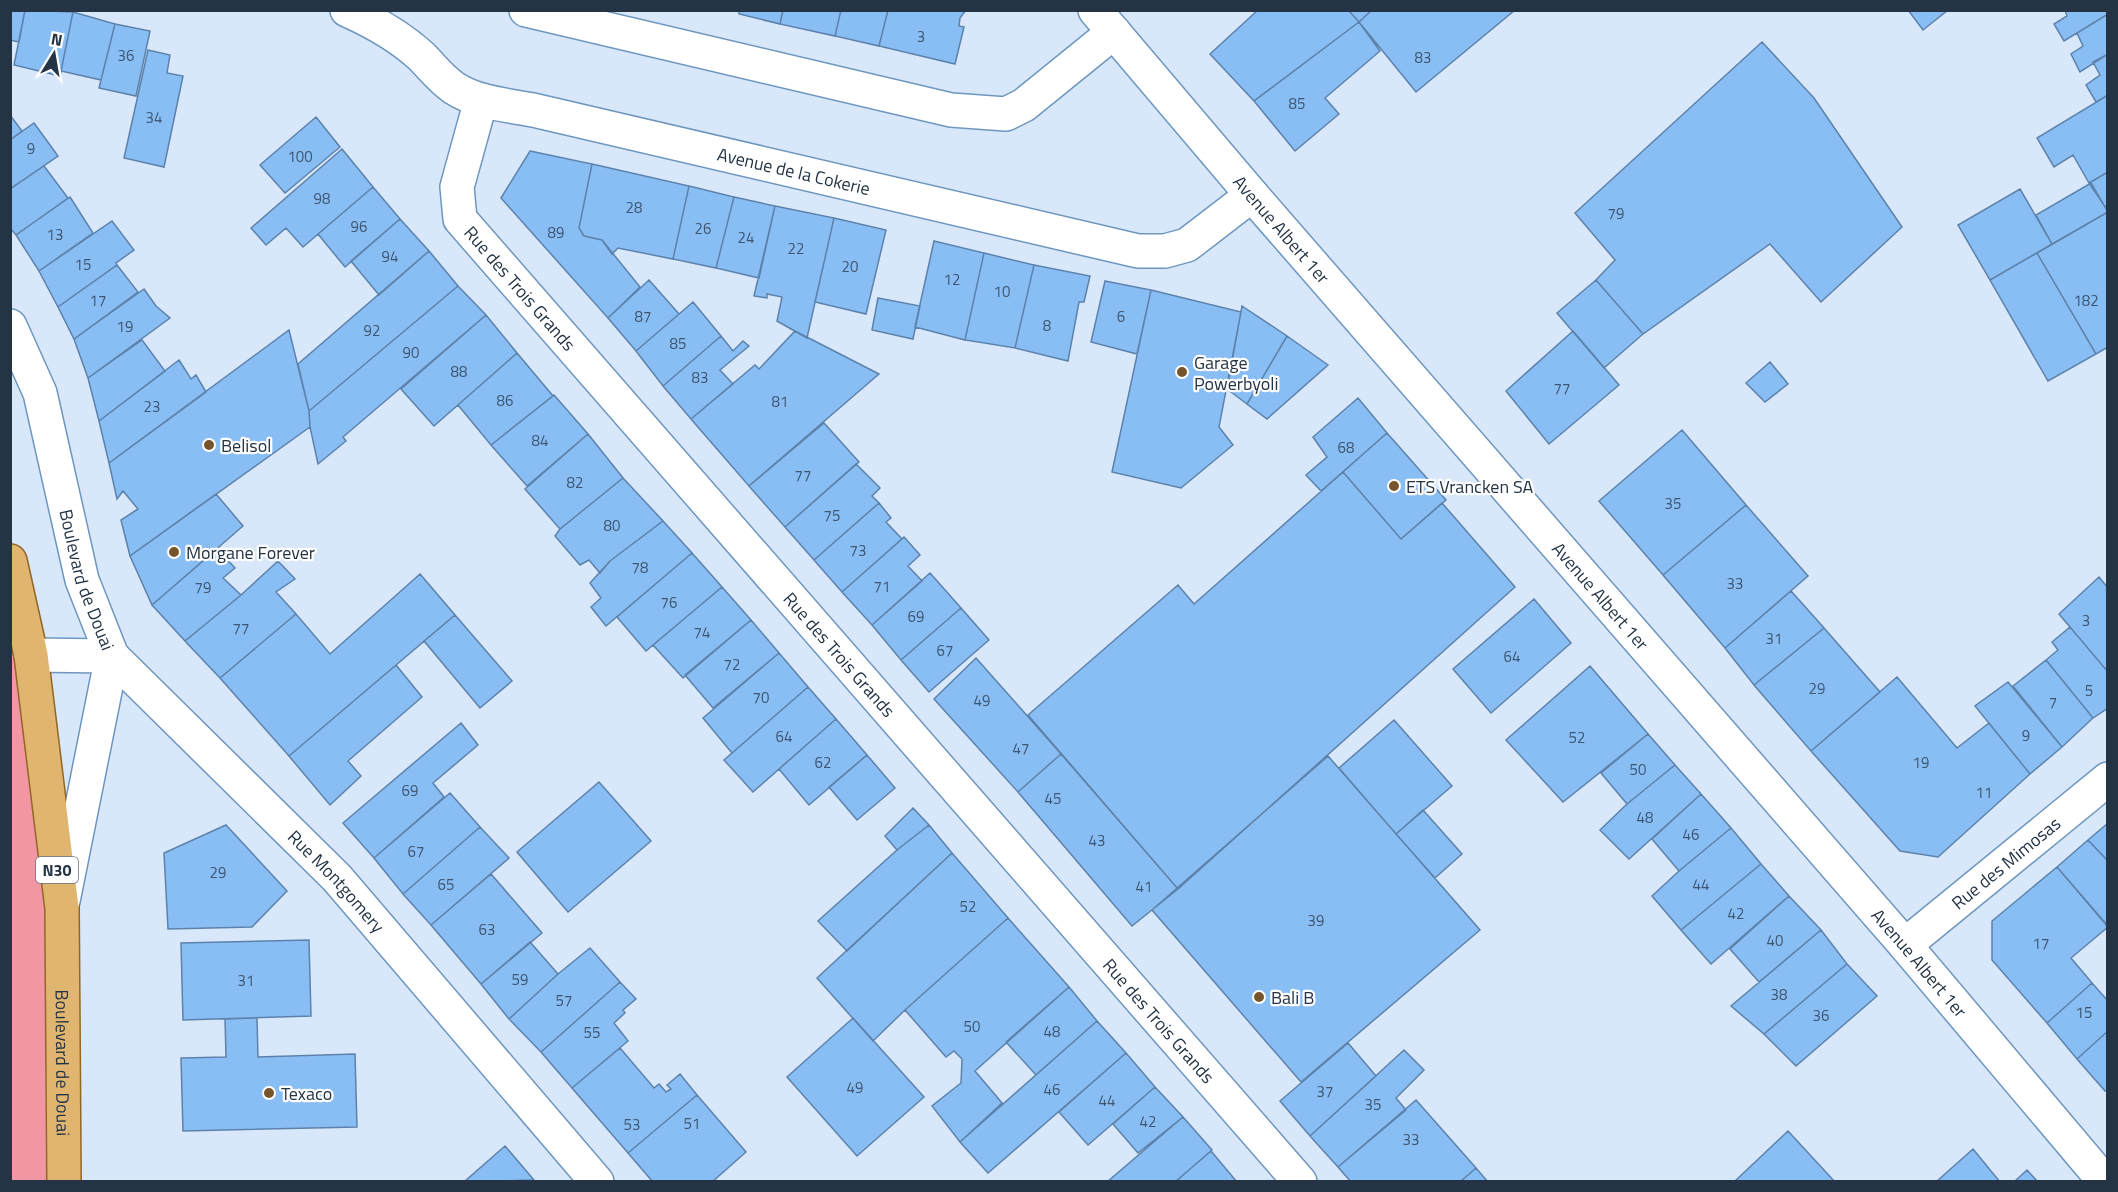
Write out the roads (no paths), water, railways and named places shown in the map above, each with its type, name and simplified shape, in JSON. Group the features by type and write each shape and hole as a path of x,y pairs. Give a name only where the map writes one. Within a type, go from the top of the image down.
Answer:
{"main road":[{"name":"Boulevard de Douai","path":"10,561 32,655 62,908 64,1182"}],"street":[{"name":"Avenue de la Cokerie","path":"347,10 379,24 420,56 438,76 456,89 481,100 533,110 1138,251 1165,251 1187,245 1252,195"},
{"path":"526,10 951,110 1005,114 1024,105 1104,21"},
{"name":"Avenue Albert 1er","path":"1104,21 1252,195 1905,945 2105,1182"},
{"name":"Rue des Trois Grands","path":"481,100 457,187 460,219 1300,1182"},
{"name":"Boulevard de Douai","path":"10,326 40,393 82,580 112,656 62,908"},
{"path":"32,655 112,656"},
{"name":"Rue Montgomery","path":"112,656 337,878 597,1182"},
{"name":"Rue des Mimosas","path":"1905,945 2108,779"}],"place":[{"name":"Garage Powerbyoli","path":"1182,372"},
{"name":"Belisol","path":"209,445"},
{"name":"ETS Vrancken SA","path":"1394,486"},
{"name":"Morgane Forever","path":"174,552"},
{"name":"Bali B","path":"1259,997"},
{"name":"Texaco","path":"269,1093"}]}
